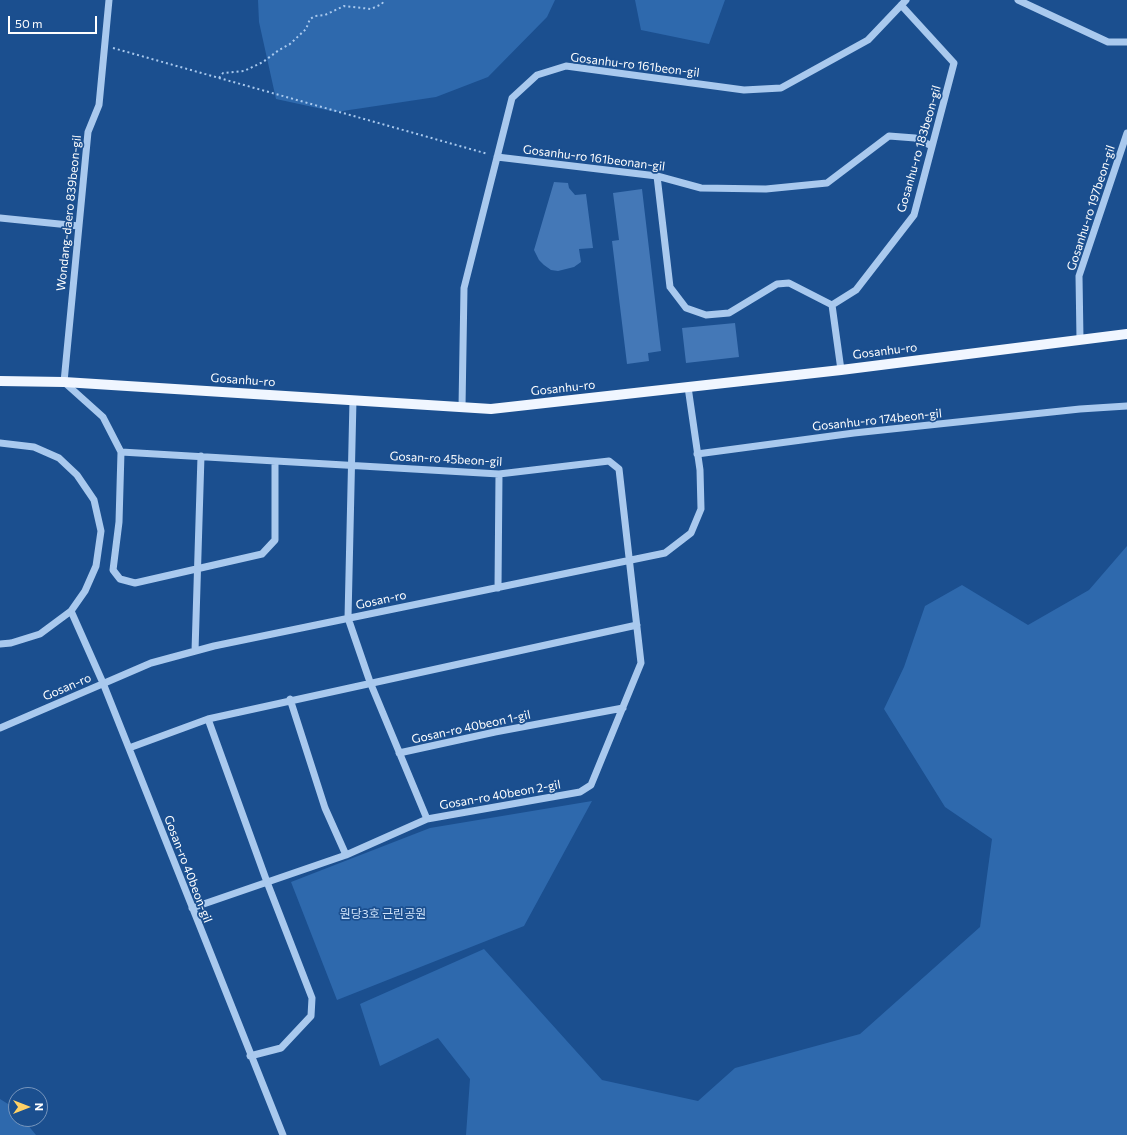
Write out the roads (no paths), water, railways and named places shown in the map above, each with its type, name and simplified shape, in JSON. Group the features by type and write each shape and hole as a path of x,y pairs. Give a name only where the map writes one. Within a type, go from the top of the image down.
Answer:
{"main road":[{"name":"Gosanhu-ro","path":"0,381 64,382 492,409 841,370 1127,334"}],"street":[{"name":"Wondang-daero 839beon-gil","path":"64,382 88,132 99,105 109,0"},
{"path":"1018,0 1108,42 1127,42"},
{"name":"Gosanhu-ro 183beon-gil","path":"832,305 856,290 914,215 954,63 903,3"},
{"name":"Gosanhu-ro 161beon-gil","path":"462,407 464,288 512,98 537,75 566,66 744,90 781,88 868,40 903,3"},
{"name":"Gosanhu-ro 197beon-gil","path":"1080,340 1079,276 1127,133"},
{"name":"Gosanhu-ro 161beonan-gil","path":"497,157 657,176 701,188 766,189 827,183 889,136 915,138 932,146"},
{"path":"657,176 670,287 686,308 706,315 729,313 776,284 789,283 832,305 841,370"},
{"path":"0,218 79,226"},
{"path":"64,382 104,417 121,452 118,522 113,570 120,579 135,583 262,554 275,540 275,460"},
{"path":"688,387 697,454"},
{"path":"348,618 353,400"},
{"name":"Gosanhu-ro 174beon-gil","path":"697,454 854,433 1080,409 1127,406"},
{"path":"0,443 34,446 59,458 77,475 94,500 101,531 96,566 85,591 71,611 40,634 10,643 0,644"},
{"name":"Gosan-ro 45beon-gil","path":"121,452 499,474 609,460 619,469 629,561"},
{"name":"Gosan-ro","path":"0,728 151,663 195,651 665,553 691,533 701,509 697,454"},
{"path":"195,651 199,569 201,456"},
{"path":"498,588 499,474"},
{"name":"Gosan-ro 40beon 2-gil","path":"192,908 346,855 427,819 580,792 591,785 641,663 629,561"},
{"name":"Gosan-ro 40beon-gil","path":"71,611 103,683 282,1135"},
{"name":"Gosan-ro 40beon 1-gil","path":"348,618 370,682 400,753 495,732 623,708"},
{"path":"129,748 208,718 637,625"},
{"path":"290,700 326,808 346,855"},
{"path":"208,718 267,882 312,998 311,1016 281,1048 250,1056"},
{"path":"400,753 427,819"}],"park label":[{"name":"원당3호 근린공원","path":"383,914"}]}
